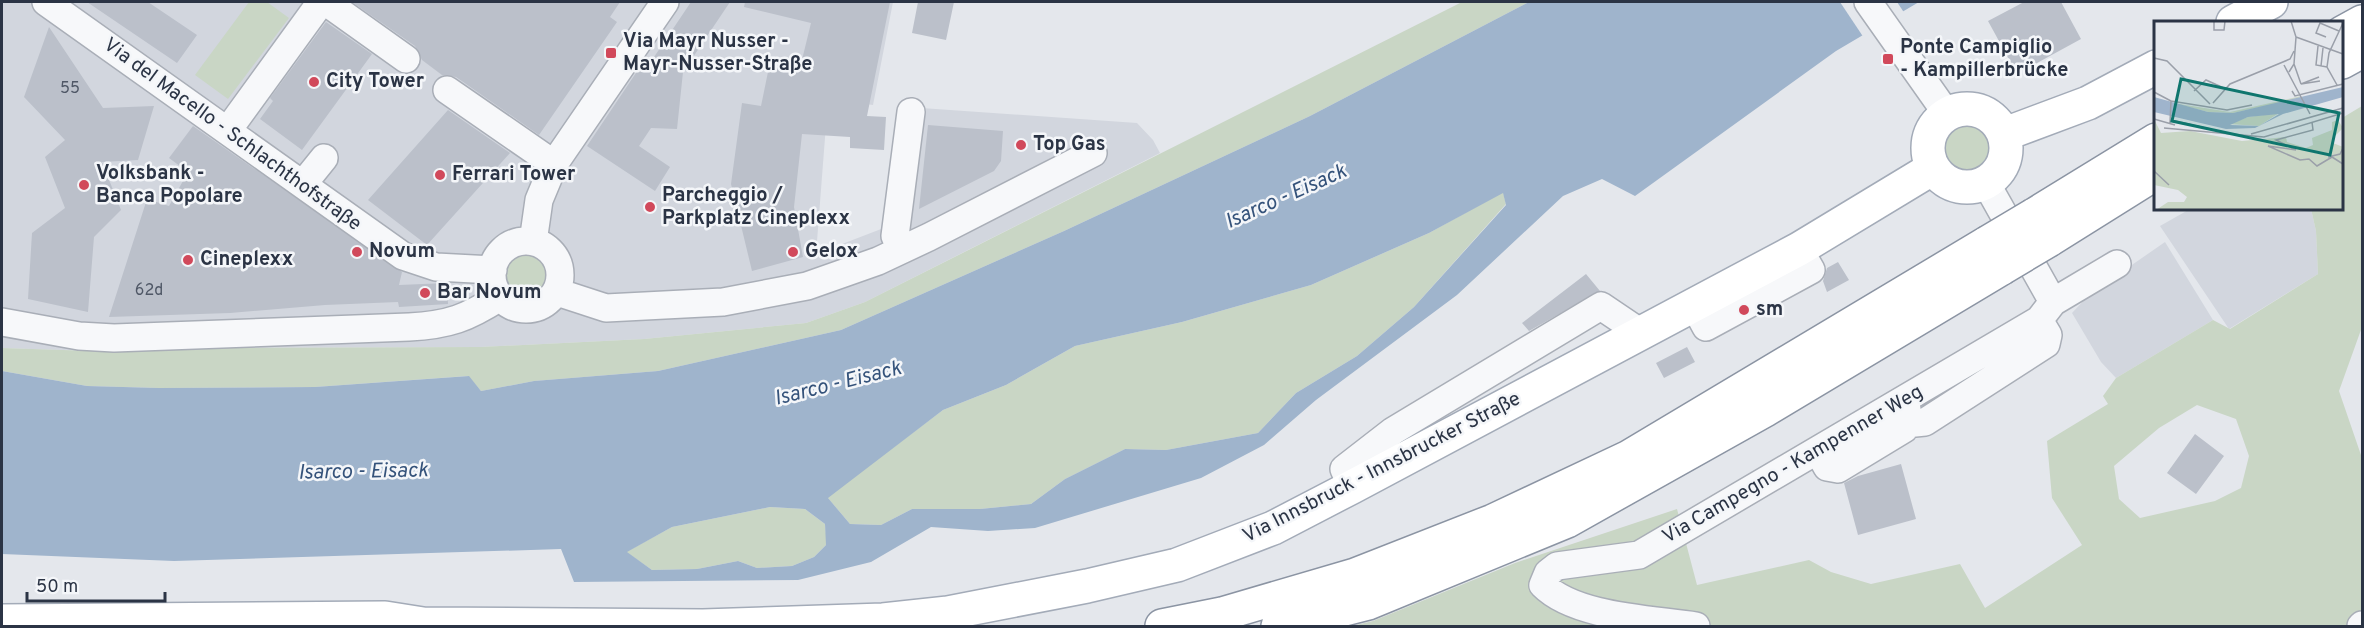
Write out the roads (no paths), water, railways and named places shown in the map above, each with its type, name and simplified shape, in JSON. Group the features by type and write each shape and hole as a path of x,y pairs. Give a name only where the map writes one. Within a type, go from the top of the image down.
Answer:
{"main road":[{"path":"2235,21 2271,2"},
{"path":"2343,32 2362,21"},
{"path":"2343,61 2362,51"},
{"path":"2005,134 2088,103 2154,68"},
{"path":"1969,108 1980,110 1999,124 2005,134 2007,148 2004,162 1997,174 1986,183 1976,186 1957,186 1947,182 1933,168 1928,157 1930,132 1947,114 1969,108"},
{"path":"1278,627 1368,603 1567,521 1765,410 1994,256 2041,227 2154,142"},
{"name":"Via Innsbruck - Innsbrucker Straße","path":"2,621 797,624 948,613 1088,586 1177,565 1273,528 1799,249 1933,168"},
{"path":"2041,227 2154,174"},
{"path":"1162,627 1222,614 1355,575 1494,521 1629,457 1994,256"},
{"path":"17,597 329,602 406,623"}],"street":[{"name":"Via del Macello - Schlachthofstraße","path":"46,2 403,256 436,267 493,270"},
{"path":"228,130 321,2"},
{"path":"326,2 406,59"},
{"path":"533,242 539,200 554,165 665,2"},
{"path":"2225,2 2227,21"},
{"path":"1874,11 1947,114"},
{"path":"447,90 554,165"},
{"path":"901,250 895,236 911,112"},
{"path":"556,292 606,308 723,302 807,286 901,250 1093,153"},
{"path":"303,184 324,158"},
{"path":"1905,424 1925,422 2046,344 2047,319 1986,183"},
{"path":"533,242 543,245 557,260 560,281 556,292 548,302 539,307 522,309 511,306 500,297 492,279 493,270 496,259 512,244 533,242"},
{"name":"Via Campegno - Kampenner Weg","path":"1696,627 1596,610 1555,597 1543,585 1548,573 1557,566 1640,555 1913,394 2047,319 2117,264"},
{"path":"2,322 79,336 114,338 442,326 469,317 500,297"},
{"path":"1352,487 1344,469 1394,430 1601,306 1641,333"},
{"path":"2,308 81,324 224,322 279,331"},
{"path":"1827,445 1822,458 1827,467 1838,469 1904,429 1908,401 1913,394"}],"water":[{"name":"Isarco - Eisack","path":"1529,2 1919,2 1836,51 1635,196 1602,179 1563,196 1457,295 1316,400 1264,445 1201,478 1035,528 988,531 931,527 871,562 798,580 574,582 561,549 174,561 2,554 2,371 87,386 159,388 315,387 469,376 481,391 534,381 658,371 841,330 1064,231 1310,116","holes":["1503,193 1506,205 1414,307 1357,356 1296,393 1258,433 1166,450 1125,449 1065,479 1031,504 980,509 912,509 881,525 850,524 828,498 943,410 1006,385 1075,346 1182,322 1311,285 1429,233","770,507 805,509 825,524 826,545 814,557 792,566 757,568 738,561 697,569 652,570 627,552 672,527"]}],"place":[{"name":"Via Mayr Nusser - Mayr-Nusser-Straße","path":"611,53"},
{"name":"Ponte Campiglio - Kampillerbrücke","path":"1888,59"},
{"name":"City Tower","path":"314,82"},
{"name":"Top Gas","path":"1021,145"},
{"name":"Ferrari Tower","path":"440,175"},
{"name":"Volksbank - Banca Popolare","path":"84,185"},
{"name":"Parcheggio / Parkplatz Cineplexx","path":"650,207"},
{"name":"Novum","path":"357,252"},
{"name":"Gelox","path":"793,252"},
{"name":"Cineplexx","path":"188,260"},
{"name":"Bar Novum","path":"425,293"},
{"name":"sm","path":"1744,310"}]}
